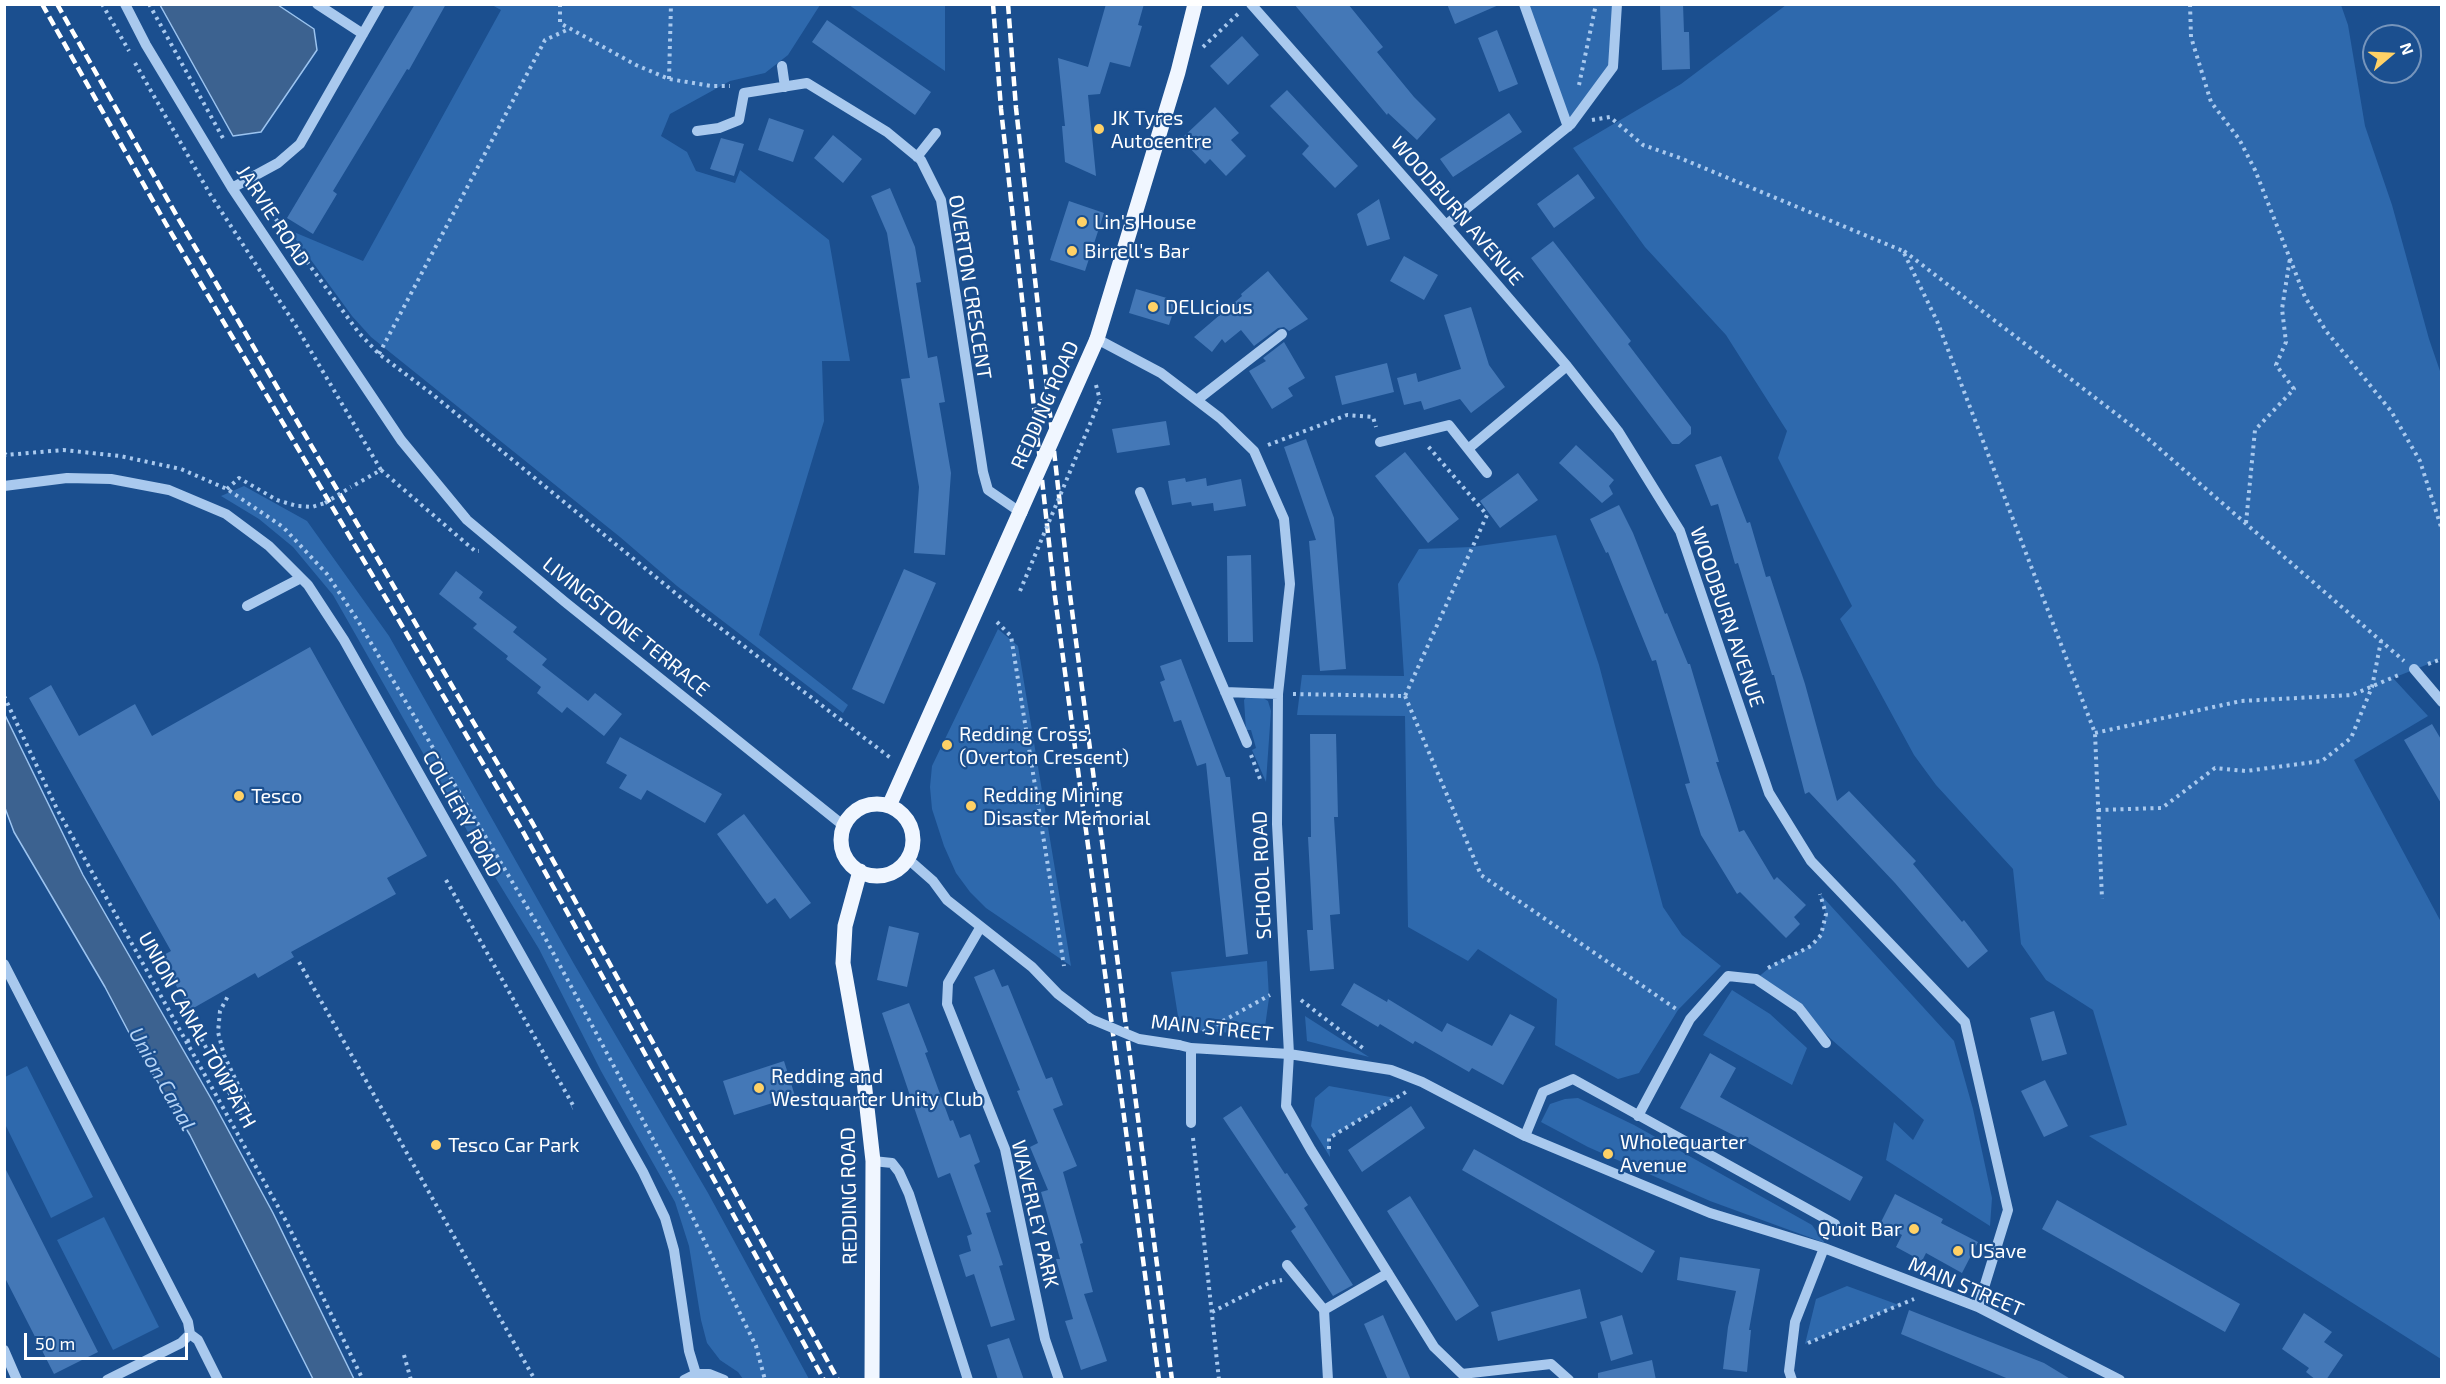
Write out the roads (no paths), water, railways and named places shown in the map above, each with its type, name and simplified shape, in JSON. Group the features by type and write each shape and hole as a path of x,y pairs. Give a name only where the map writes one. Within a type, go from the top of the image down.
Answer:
{"main road":[{"name":"REDDING ROAD","path":"889,806 1097,339 1174,83 1195,4"},
{"path":"870,804 889,806 903,814 910,824 913,842 908,859 890,874 878,876 860,871 847,860 842,849 841,837 844,826 859,808 870,804"},
{"name":"REDDING ROAD","path":"860,871 845,926 843,963 864,1081 873,1161 872,1377"}],"street":[{"name":"JARVIE ROAD","path":"125,4 146,45 232,188 401,440"},
{"path":"317,4 363,34"},
{"path":"232,188 278,163 300,144 380,4"},
{"name":"WOODBURN AVENUE","path":"1251,4 1446,225 1618,431 1680,531 1769,794 1811,861 1965,1022 2008,1210 1978,1307"},
{"path":"1524,4 1570,125"},
{"path":"1446,225 1570,125 1613,67 1617,4"},
{"path":"783,66 785,87"},
{"name":"OVERTON CRESCENT","path":"697,131 719,128 739,120 744,93 807,83 886,132 921,160 941,200 969,393 988,490 1020,512"},
{"path":"917,157 936,134"},
{"path":"1197,400 1282,334"},
{"name":"SCHOOL ROAD","path":"1097,339 1161,373 1221,418 1254,451 1284,519 1290,584 1278,694 1277,824 1289,1054"},
{"path":"1468,449 1566,366"},
{"path":"1380,442 1449,425 1487,473"},
{"name":"LIVINGSTONE TERRACE","path":"401,440 467,520 844,826"},
{"name":"COLLIERY ROAD","path":"4,486 67,478 111,478 169,490 226,514 269,546 308,585 344,640 643,1172 665,1218 674,1250 689,1351 696,1374"},
{"path":"1140,492 1247,743"},
{"path":"247,606 301,578"},
{"path":"2414,669 2442,702"},
{"path":"1225,692 1278,694"},
{"name":"MAIN STREET","path":"908,859 933,881 947,900 1032,967 1058,994 1091,1019 1139,1039 1191,1048 1289,1054 1391,1070 1422,1082 1525,1136 1710,1213 1824,1248 1978,1307 2120,1380"},
{"name":"WAVERLEY PARK","path":"980,928 948,983 947,1004 1005,1149 1045,1339 1059,1380"},
{"path":"4,964 188,1322 190,1334 198,1340 218,1380"},
{"path":"1638,1116 1690,1019 1728,976 1756,978 1799,1008 1826,1043"},
{"path":"1191,1048 1191,1123"},
{"path":"1289,1054 1287,1106 1333,1185 1434,1347 1462,1377 1551,1364 1569,1380"},
{"path":"1525,1136 1543,1092 1573,1079 1835,1224"},
{"path":"873,1161 892,1163 899,1172 909,1194 968,1380"},
{"path":"1792,1380 1789,1371 1795,1322 1824,1248"},
{"path":"1287,1265 1324,1310 1328,1380"},
{"path":"1324,1310 1388,1272"},
{"path":"107,1380 182,1342 190,1334"},
{"path":"4,1350 17,1380"},
{"path":"684,1380 696,1374 709,1374 724,1380"}],"water":[{"path":"160,5 278,5 314,29 317,50 261,132 233,136"},
{"name":"Union Canal","path":"4,713 83,875 213,1102 273,1213 354,1379 313,1379 190,1135 136,1046 105,987 14,832 5,808"}],"railway":[{"path":"42,4 166,224 522,830 824,1380"},
{"path":"57,4 178,218 533,824 838,1380"},
{"path":"993,4 1001,109 1055,597 1159,1380"},
{"path":"1008,4 1016,108 1070,595 1172,1380"}],"place":[{"name":"JK Tyres Autocentre","path":"1099,129"},
{"name":"Lin's House","path":"1082,222"},
{"name":"Birrell's Bar","path":"1072,251"},
{"name":"DELIcious","path":"1153,307"},
{"name":"Redding Cross (Overton Crescent)","path":"947,745"},
{"name":"Tesco","path":"239,796"},
{"name":"Redding Mining Disaster Memorial","path":"971,806"},
{"name":"Redding and Westquarter Unity Club","path":"759,1088"},
{"name":"Tesco Car Park","path":"436,1145"},
{"name":"Wholequarter Avenue","path":"1608,1154"},
{"name":"Quoit Bar","path":"1914,1229"},
{"name":"USave","path":"1958,1251"}]}
